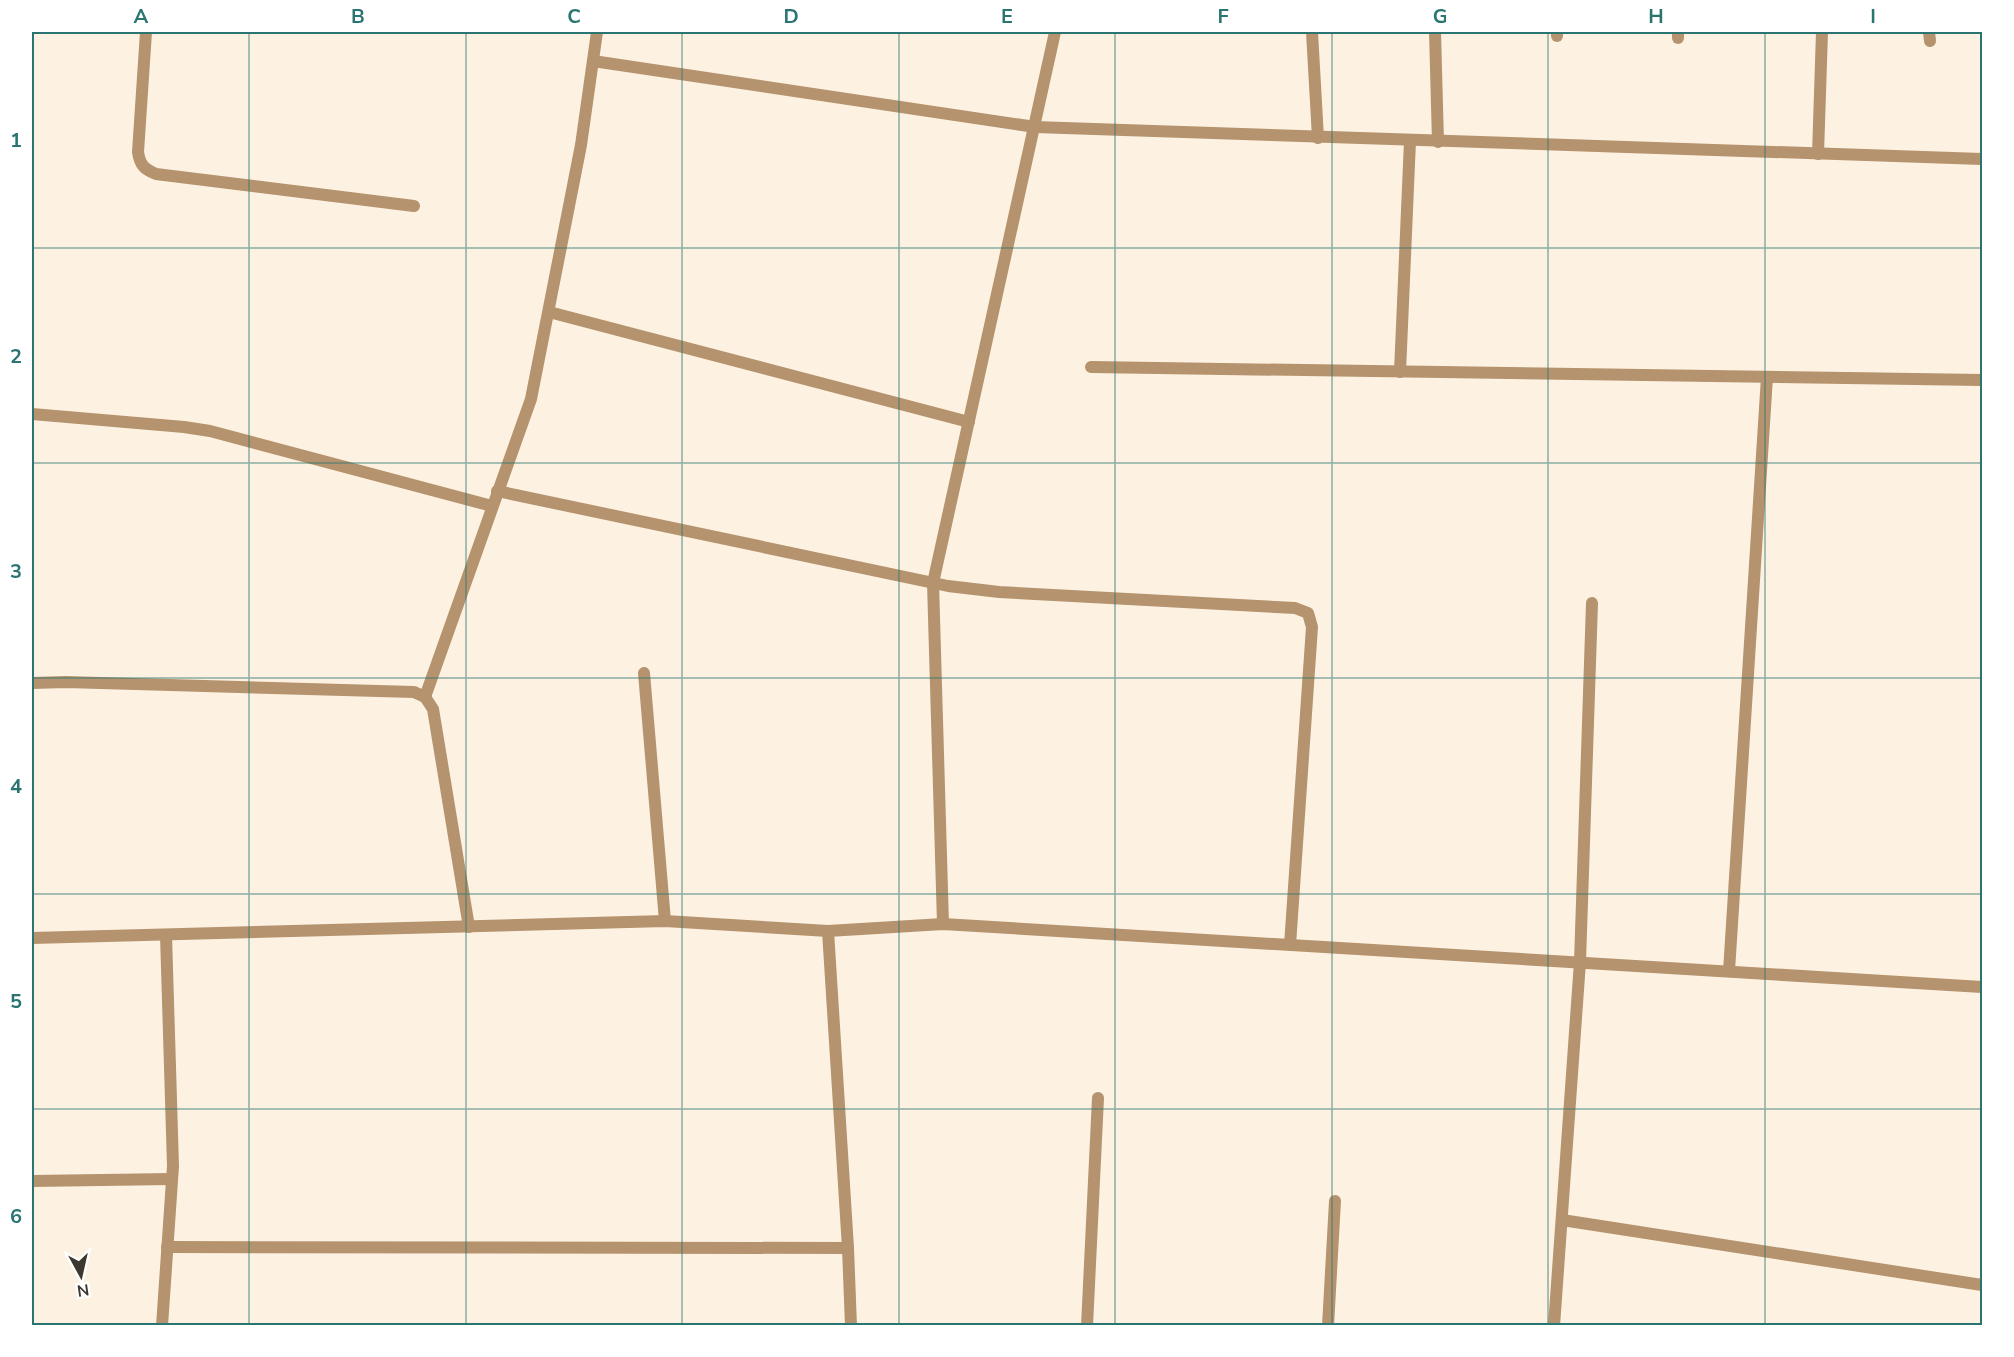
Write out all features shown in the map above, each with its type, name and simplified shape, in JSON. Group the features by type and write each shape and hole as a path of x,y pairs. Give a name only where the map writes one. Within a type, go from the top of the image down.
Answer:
{"street":[{"path":"146,32 138,152 140,162 146,170 156,174 414,206"},
{"path":"425,697 531,399 581,145 597,32"},
{"path":"943,924 933,583 1055,32"},
{"path":"1312,32 1318,138"},
{"path":"1435,32 1438,142"},
{"path":"1818,154 1822,32"},
{"path":"593,62 1035,128 1983,159"},
{"path":"1400,372 1410,141"},
{"path":"549,312 969,422"},
{"path":"1091,367 1983,380"},
{"path":"1728,971 1767,378"},
{"path":"32,414 210,431 492,506"},
{"path":"497,491 948,586 999,592 1295,609 1308,613 1312,627 1290,945"},
{"path":"1554,1326 1580,962 1592,603"},
{"path":"645,673 665,921"},
{"path":"32,683 66,682 414,692 425,697 433,708 469,927"},
{"path":"32,938 665,921 828,931 943,924 1983,987"},
{"path":"828,931 851,1326"},
{"path":"162,1326 173,1166 166,934"},
{"path":"1087,1326 1098,1098"},
{"path":"32,1180 171,1179"},
{"path":"1328,1326 1335,1201"},
{"path":"1562,1220 1983,1285"},
{"path":"167,1247 848,1248"}]}
